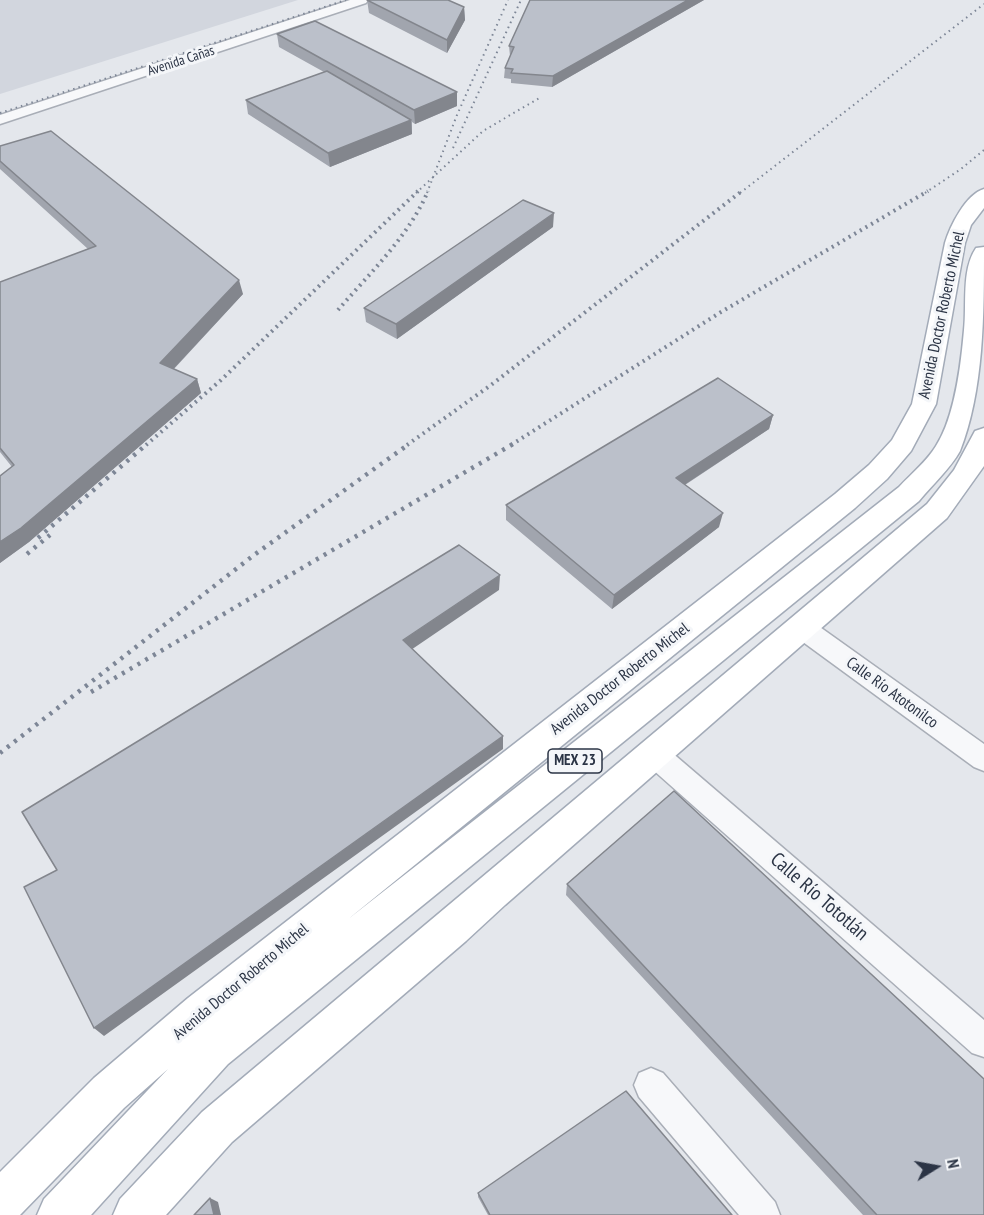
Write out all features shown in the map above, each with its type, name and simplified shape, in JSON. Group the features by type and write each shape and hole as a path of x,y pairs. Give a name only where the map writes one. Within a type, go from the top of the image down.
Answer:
{"main road":[{"name":"Avenida Doctor Roberto Michel","path":"0,1204 109,1093 202,1012 878,472 902,445 924,404 955,243 961,224 984,195"},
{"name":"Avenida Doctor Roberto Michel","path":"60,1215 214,1050 909,494 948,448 966,402 976,330 979,270 984,253"},
{"path":"136,1215 217,1127 453,928 653,753 937,511 959,486 984,437"},
{"path":"684,628 711,652"},
{"path":"460,853 492,892"}],"street":[{"name":"Avenida Cañas","path":"222,32 322,0"},
{"name":"Avenida Cañas","path":"0,120 362,0"},
{"name":"Calle Río Atotonilco","path":"801,627 984,759"},
{"name":"Calle Río Tototlán","path":"653,753 984,1041"},
{"path":"651,1085 762,1215"}],"shaded area":[{"path":"0,0 298,0 0,94"}],"building":[{"path":"367,0 448,0 464,7 447,40"},
{"path":"530,0 688,0 553,76 511,73 513,69 505,68 514,47 509,46"},
{"path":"315,21 457,92 414,110 277,34"},
{"path":"327,71 411,120 328,153 246,100"},
{"path":"51,131 239,280 160,363 197,379 21,528 0,542 0,476 14,465 0,448 0,282 96,246 0,161 0,146"},
{"path":"523,200 554,213 396,324 364,308"},
{"path":"718,378 773,415 676,478 723,513 614,595 506,505"},
{"path":"459,545 500,575 403,640 503,736 94,1028 24,887 57,870 22,812"},
{"path":"674,791 984,1079 984,1215 877,1215 567,884"},
{"path":"626,1091 732,1215 490,1215 478,1193"},
{"path":"210,1198 214,1215 194,1215"}],"railway":[{"path":"0,113 346,0"},
{"path":"433,177 457,115 508,0"},
{"path":"453,148 521,0"},
{"path":"740,193 984,4"},
{"path":"433,177 483,131 541,97"},
{"path":"928,191 984,150"},
{"path":"416,193 433,177"},
{"path":"427,193 433,177"},
{"path":"146,445 221,380 418,191"},
{"path":"338,310 399,239 420,208 428,191"},
{"path":"407,445 491,385 742,191"},
{"path":"511,445 721,312 928,191"},
{"path":"38,538 147,444"},
{"path":"0,753 254,555 409,444"},
{"path":"91,692 513,444"},
{"path":"27,554 50,535"}]}
